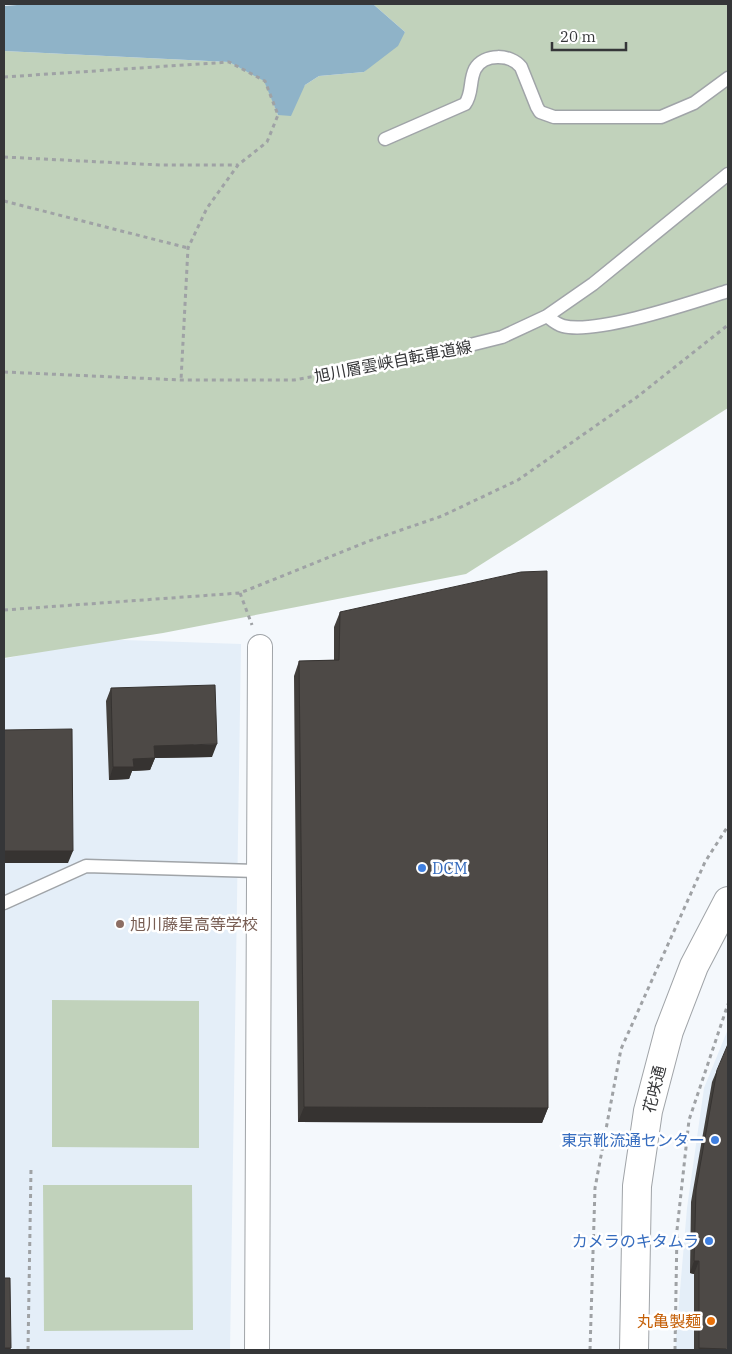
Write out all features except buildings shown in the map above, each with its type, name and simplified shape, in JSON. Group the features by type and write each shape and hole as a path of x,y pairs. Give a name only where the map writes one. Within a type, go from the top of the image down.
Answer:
{"street":[{"path":"257,1350 260,647"},
{"name":"花咲通","path":"634,1350 637,1186 648,1111 669,1031 694,966 728,901"}],"lane":[{"path":"385,139 465,104 472,92 475,69 482,62 501,57 517,62 521,67 540,112 554,117 660,116 694,103 728,78"},
{"name":"旭川層雲峡自転車道線","path":"442,352 502,336 547,316 593,284 728,174"},
{"path":"547,316 562,326 587,327 676,308 728,290"},
{"path":"4,903 86,866 259,871"}],"path":[{"path":"4,77 229,62 264,80 278,115 267,142 238,165 207,208 188,248 181,380"},
{"path":"4,157 160,164 238,165"},
{"path":"4,201 188,248"},
{"path":"4,610 240,593 369,541 442,516 518,480 637,397 728,325"},
{"name":"旭川層雲峡自転車道線","path":"4,372 181,380 294,380 442,352"},
{"path":"240,593 260,647"},
{"path":"674,1350 676,1230 690,1120 728,1004"},
{"path":"28,1350 31,1169"}],"shaded area":[{"name":"旭川藤星高等学校","path":"95,639 241,644 230,1350 4,1350 4,659"},
{"path":"728,1029 728,1350 675,1350 687,1208 704,1088"}],"green space":[{"path":"373,4 728,4 728,408 466,574 163,633 4,658 4,51 229,62 265,81 278,115 305,85 319,76 364,72 405,32"},
{"path":"52,1000 199,1001 199,1148 52,1147"},
{"path":"43,1185 192,1185 193,1330 44,1331"}],"water":[{"path":"30,4 373,4 405,32 398,46 364,72 319,76 305,85 291,116 278,115 264,81 229,62 4,51 4,6"}],"place":[{"name":"DCM","path":"422,868"},
{"name":"旭川藤星高等学校","path":"120,924"},
{"name":"東京靴流通センター","path":"715,1140"},
{"name":"カメラのキタムラ","path":"709,1241"},
{"name":"丸亀製麺","path":"711,1321"}]}
